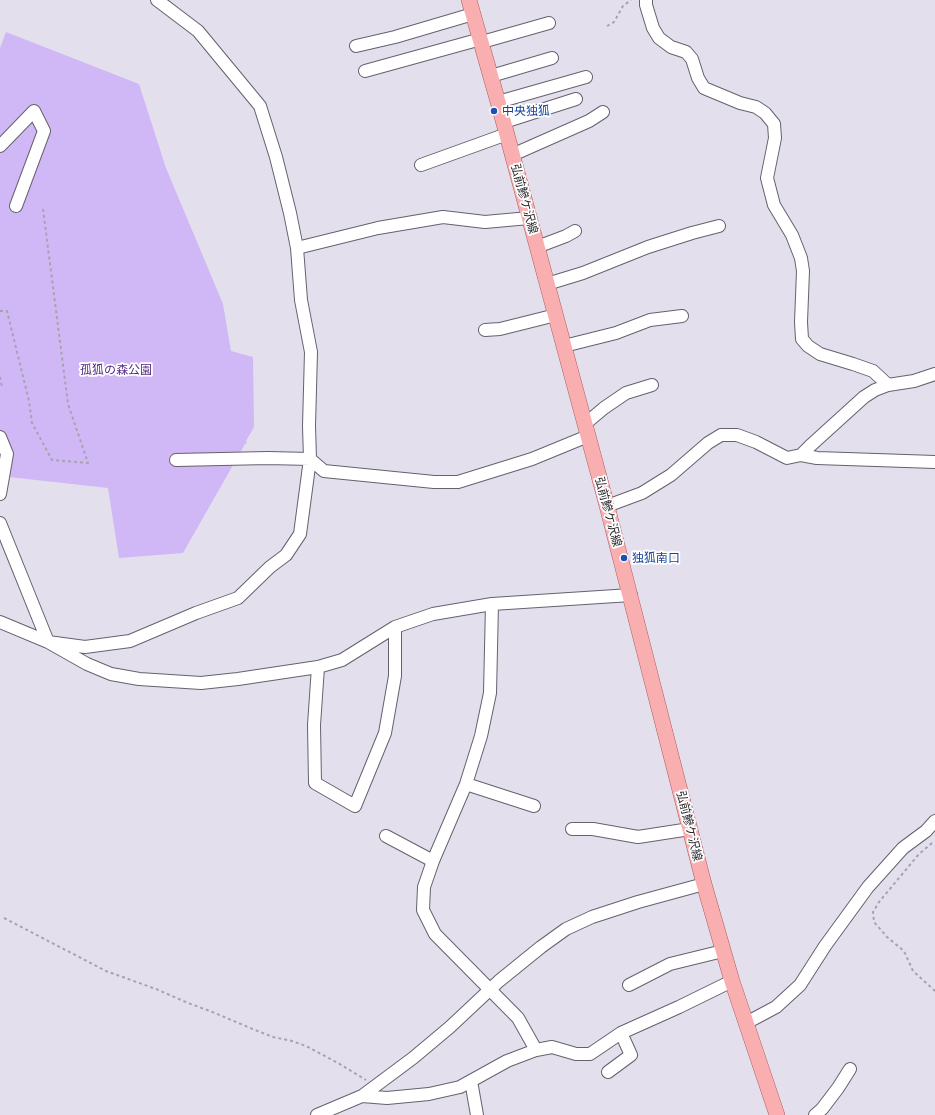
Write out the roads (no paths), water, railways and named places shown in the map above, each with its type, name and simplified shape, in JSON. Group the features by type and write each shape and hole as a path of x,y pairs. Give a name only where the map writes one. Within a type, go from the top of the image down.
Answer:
{"main road":[{"name":"弘前鰺ケ沢線","path":"471,7 530,218 607,506 704,884 732,981 777,1115"}],"street":[{"path":"48,642 85,647 130,641 196,613 238,598 270,567 286,555 300,534 310,459 309,426 311,352 301,300 297,248 276,157 260,106 198,31 157,0"},
{"path":"646,0 646,5 653,28 659,38 671,47 686,52 692,59 698,78 704,88 740,103 756,107 765,113 774,124 775,138 767,178 774,205 792,235 801,258 803,270 801,322 802,339 808,346 820,354 872,371 888,385"},
{"path":"356,46 395,37 471,7"},
{"path":"365,71 549,23"},
{"path":"491,76 552,58"},
{"path":"498,102 586,77"},
{"path":"421,165 576,99"},
{"path":"0,146 34,111 44,130 16,206"},
{"path":"512,155 589,121 603,112"},
{"path":"297,248 378,228 442,217 485,222 530,218"},
{"path":"547,284 583,273 648,247 719,226"},
{"path":"537,248 575,231"},
{"path":"485,330 500,329 556,315"},
{"path":"564,346 616,334 650,320 682,316"},
{"path":"801,456 864,397 875,390 888,385 914,381 935,374"},
{"path":"176,460 268,458 310,459 324,471 434,482 458,482 532,459 586,430 604,408 626,393 652,385"},
{"path":"607,506 642,493 671,475 708,443 721,435 737,435 756,442 786,458 801,456 817,458 935,462"},
{"path":"0,437 7,454 0,494"},
{"path":"0,522 48,642"},
{"path":"0,622 48,642 87,664 111,674 138,679 200,683 318,667 342,660 395,626 433,614 492,604 630,596"},
{"path":"492,604 490,693 481,736 466,784 433,861 424,887 423,910 435,934 518,1018 536,1050"},
{"path":"318,667 314,724 315,783 355,806 385,734 395,676 395,626"},
{"path":"466,784 534,806"},
{"path":"746,1023 776,1007 800,985 825,946 868,887 903,848 926,831 935,821"},
{"path":"572,829 593,829 638,837 690,830"},
{"path":"386,836 433,861"},
{"path":"317,1115 362,1096 376,1086 413,1058 541,947 566,929 592,917 638,902 704,884"},
{"path":"629,985 670,964 723,951"},
{"path":"362,1096 387,1098 429,1094 460,1087 507,1061 536,1050 552,1047 576,1054 590,1054 621,1033 679,1008 732,981"},
{"path":"608,1072 631,1055 621,1033"},
{"path":"815,1115 822,1110 850,1069"},
{"path":"471,1080 477,1115"}],"place":[{"name":"中央独狐","path":"494,111"},
{"name":"独狐南口","path":"624,558"}],"park label":[{"name":"孤狐の森公園","path":"116,370"}]}
